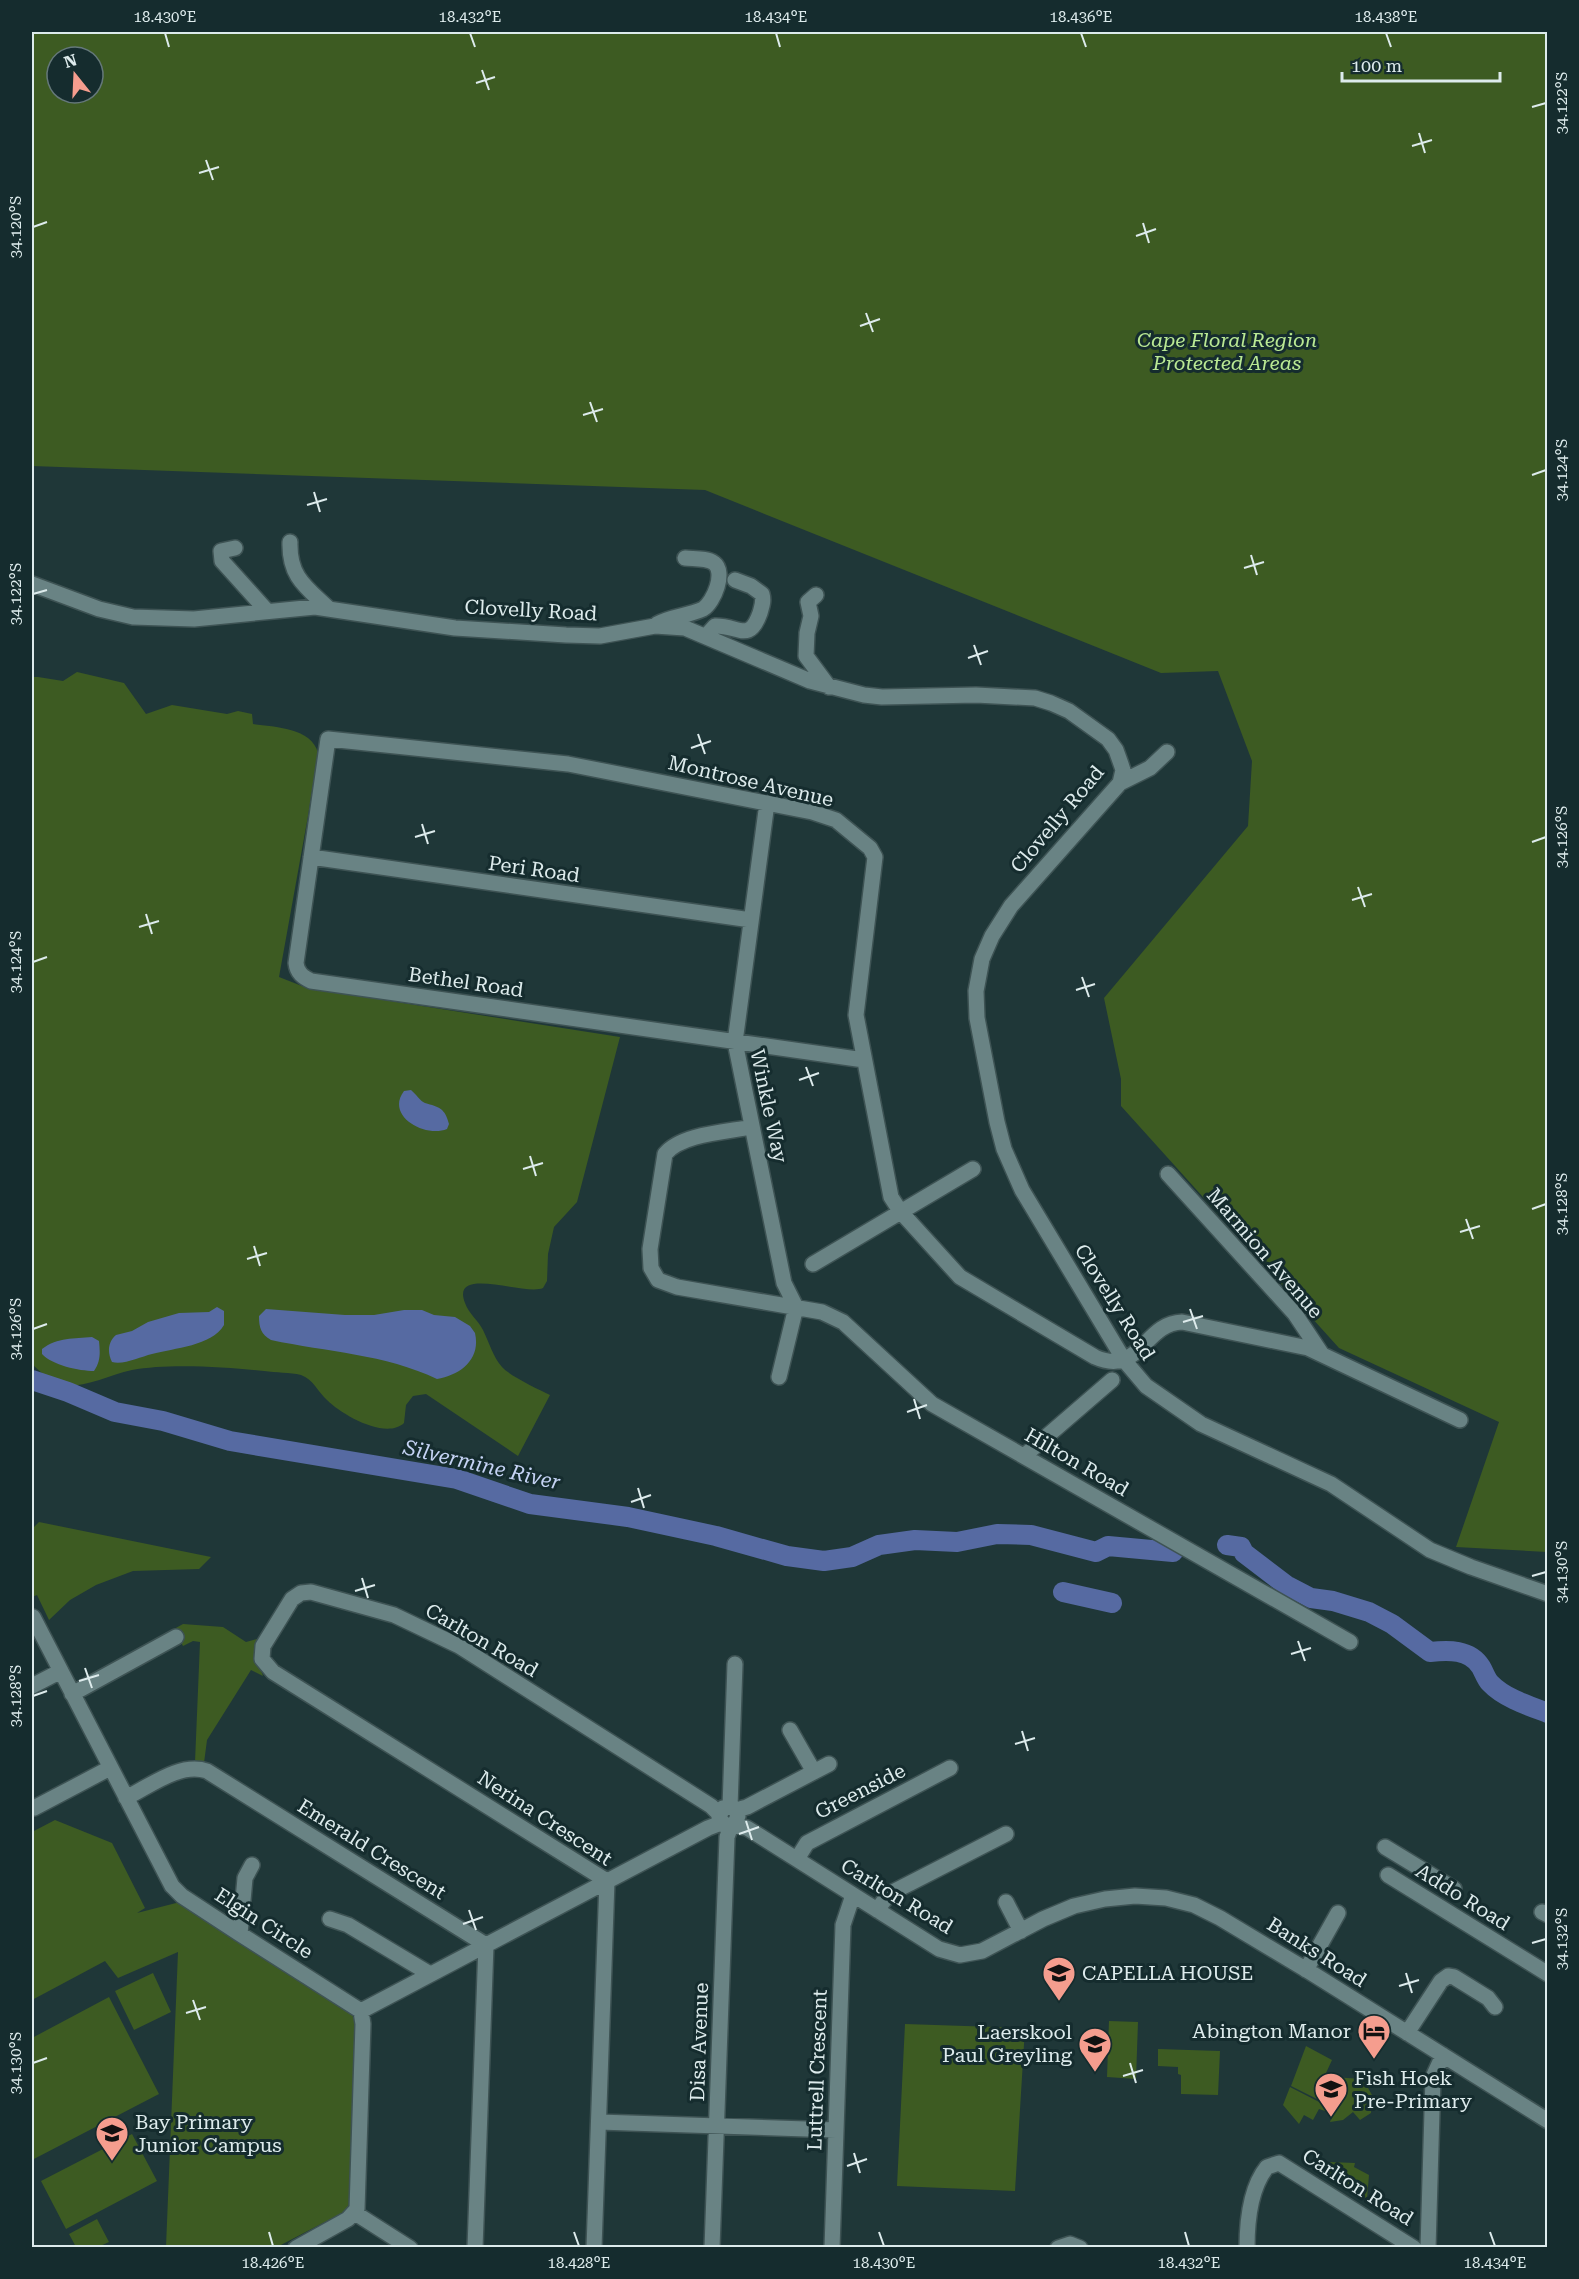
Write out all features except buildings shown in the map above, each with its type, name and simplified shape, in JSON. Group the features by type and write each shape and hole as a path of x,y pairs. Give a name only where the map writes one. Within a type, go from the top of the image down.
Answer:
{"street":[{"path":"290,542 291,559 300,582 329,609"},
{"path":"235,548 221,551 222,561 267,611"},
{"path":"655,626 665,619 705,607 713,596 718,580 717,565 711,560 686,558"},
{"path":"706,636 715,626 742,631 749,631 755,626 762,606 762,594 751,586 735,580"},
{"name":"Clovelly Road","path":"32,584 99,609 133,617 194,619 296,608 329,609 455,628 566,635 600,636 655,626 685,628 810,681 864,695 882,697 976,695 1035,698 1069,711 1108,739 1116,750 1123,770 1120,783 1011,906 992,936 982,959 978,977 976,1006 1004,1149 1022,1190 1124,1360 1146,1386 1201,1424 1331,1484 1440,1555 1548,1594"},
{"path":"816,595 808,602 811,616 807,633 806,656 830,687"},
{"name":"Montrose Avenue","path":"328,739 568,764 831,817 873,852 874,863 856,1006 864,1060 891,1197 900,1211 965,1281 1095,1357 1109,1363 1124,1360"},
{"name":"Bethel Road","path":"328,739 296,963 298,972 303,978 311,981 864,1060"},
{"path":"1120,783 1150,768 1167,752"},
{"name":"Winkle Way","path":"767,803 735,1042 784,1283 796,1307"},
{"name":"Peri Road","path":"311,857 751,920"},
{"name":"Hilton Road","path":"752,1127 681,1142 665,1154 650,1249 651,1268 658,1280 666,1284 822,1312 843,1322 928,1401 1350,1642"},
{"path":"813,1264 973,1169"},
{"name":"Marmion Avenue","path":"1168,1174 1295,1314 1322,1353 1460,1420"},
{"path":"779,1377 796,1307"},
{"path":"1124,1360 1136,1353 1164,1328 1177,1322 1305,1347 1322,1353"},
{"path":"1024,1456 1112,1380"},
{"name":"Carlton Road","path":"273,1672 262,1659 263,1646 292,1599 301,1593 311,1592 383,1612 407,1621 468,1651 728,1819 797,1858 939,1949 960,1955 982,1951 1043,1919"},
{"name":"Elgin Circle","path":"33,1617 172,1886 182,1896 361,2011"},
{"path":"72,1694 176,1637"},
{"name":"Disa Avenue","path":"712,2247 735,1664"},
{"path":"32,1686 61,1671"},
{"name":"Nerina Crescent","path":"273,1672 607,1881 594,2247"},
{"path":"790,1730 814,1772"},
{"path":"296,2247 356,2213 363,2024 361,2011 829,1764"},
{"path":"34,1808 110,1768"},
{"name":"Emerald Crescent","path":"126,1798 182,1770 195,1768 207,1771 486,1945"},
{"name":"Greenside","path":"797,1858 807,1843 950,1768"},
{"path":"877,1910 889,1894 1006,1834"},
{"path":"1385,1847 1454,1889"},
{"path":"240,1934 245,1878 252,1865"},
{"path":"1403,1884 1416,1866"},
{"name":"Addo Road","path":"1388,1875 1548,1974"},
{"name":"Luttrell Crescent","path":"832,2247 843,1925 853,1895"},
{"name":"Banks Road","path":"1043,1919 1074,1906 1105,1899 1135,1896 1166,1898 1194,1905 1220,1918 1306,1970 1548,2121"},
{"path":"1006,1902 1021,1931"},
{"path":"1306,1970 1338,1912"},
{"path":"330,1919 348,1925 430,1974"},
{"path":"475,2247 486,1945"},
{"path":"1407,2033 1440,1981 1448,1976 1454,1977 1488,1998 1496,2007"},
{"path":"1428,2247 1433,2077 1443,2055"},
{"path":"599,2122 836,2130"},
{"name":"Carlton Road","path":"1247,2247 1248,2228 1257,2183 1267,2167 1279,2163 1414,2247"},
{"path":"356,2213 410,2247"},
{"path":"1060,2246 1070,2244 1080,2247"}],"green space":[{"name":"Cape Floral Region Protected Areas","path":"32,32 1547,32 1547,1552 1456,1547 1499,1422 1339,1348 1121,1106 1121,1079 1104,998 1248,826 1252,761 1218,671 1161,673 705,490 32,466"},
{"path":"77,672 124,683 146,714 172,705 227,714 238,711 252,714 253,724 291,730 300,733 314,744 318,753 279,977 307,988 620,1037 577,1202 554,1227 548,1254 547,1281 543,1288 478,1284 468,1286 463,1292 467,1307 481,1326 502,1367 550,1395 518,1456 426,1394 413,1396 406,1405 404,1423 396,1428 386,1429 364,1423 343,1412 327,1400 309,1379 297,1374 180,1366 132,1370 75,1386 66,1386 52,1381 32,1364 32,677 63,681"},
{"path":"39,1522 211,1557 199,1569 133,1571 96,1585 70,1600 49,1620 37,1595 32,1597 32,1529"},
{"path":"183,1624 223,1627 246,1642 257,1639 256,1656 263,1676 251,1670 207,1740 204,1763 195,1762 200,1642 193,1641 183,1646 174,1629"},
{"path":"55,1820 112,1843 145,1908 137,1913 180,1902 350,2012 357,2022 352,2199 346,2211 277,2247 166,2247 178,1952 118,1978 105,1961 32,2000 32,1832"},
{"path":"153,1973 171,2012 134,2030 115,1991"},
{"path":"109,1997 159,2094 32,2160 32,2038"},
{"path":"1109,2021 1138,2022 1136,2079 1107,2077"},
{"path":"905,2024 1025,2028 1015,2191 897,2186"},
{"path":"1306,2046 1332,2060 1326,2073 1331,2077 1363,2079 1372,2095 1371,2113 1360,2120 1353,2112 1343,2120 1330,2122 1335,2108 1291,2086"},
{"path":"1158,2049 1220,2051 1218,2095 1181,2094 1181,2075 1178,2074 1178,2067 1158,2066"},
{"path":"1290,2087 1327,2106 1325,2111 1319,2109 1313,2120 1304,2115 1299,2124 1283,2105"},
{"path":"132,2134 157,2181 66,2229 41,2181"},
{"path":"1329,2162 1355,2163 1354,2167 1369,2175 1367,2199 1323,2170"},
{"path":"97,2219 109,2242 98,2247 76,2247 69,2234"}],"water":[{"path":"411,1090 423,1102 443,1111 449,1124 447,1129 438,1131 419,1128 403,1116 399,1100 404,1091"},
{"path":"217,1307 224,1311 224,1325 211,1338 127,1362 112,1362 109,1347 116,1335 179,1313 209,1312"},
{"path":"266,1309 345,1315 374,1315 404,1310 422,1310 434,1315 455,1317 470,1326 475,1333 475,1351 461,1370 437,1379 376,1359 271,1340 263,1333 259,1324 259,1316"},
{"path":"92,1337 99,1341 100,1349 99,1360 94,1371 66,1367 42,1354 42,1349 54,1342"}],"waterway":[{"name":"Silvermine River","path":"32,1380 115,1412 163,1421 230,1441 457,1479 530,1504 628,1517 716,1536 787,1556 824,1561 852,1557 879,1545 915,1540 957,1542 997,1534 1031,1535 1096,1552 1108,1546 1173,1552"},
{"name":"Silvermine River","path":"1227,1545 1241,1547 1244,1553 1286,1585 1311,1598 1333,1601 1369,1612 1392,1624 1430,1652 1451,1651 1471,1657 1481,1667 1489,1681 1502,1693 1548,1713"},
{"path":"1063,1592 1112,1603"}],"place":[{"name":"CAPELLA HOUSE","path":"1059,2002"},
{"name":"Abington Manor","path":"1374,2060"},
{"name":"Laerskool Paul Greyling","path":"1095,2073"},
{"name":"Fish Hoek Pre-Primary","path":"1331,2118"},
{"name":"Bay Primary Junior Campus","path":"112,2162"}]}
